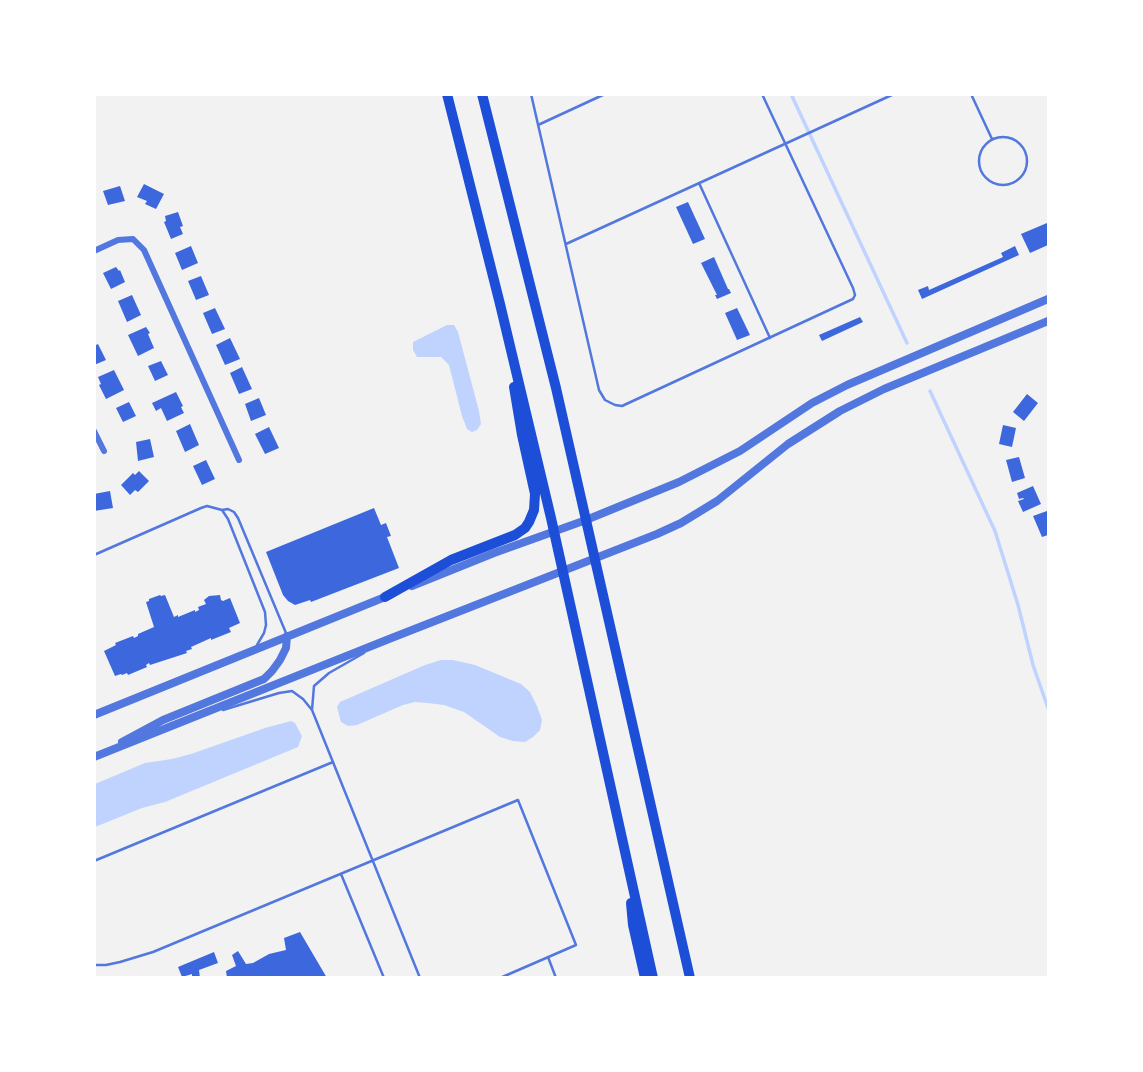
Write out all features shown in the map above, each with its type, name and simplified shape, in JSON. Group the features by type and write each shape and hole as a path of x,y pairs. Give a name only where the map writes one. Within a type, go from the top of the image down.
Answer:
{"main road":[{"path":"447,94 563,570 653,978"},
{"path":"482,94 546,348 690,978"},
{"path":"385,597 451,560 515,535 532,516 535,494 500,304"},
{"path":"630,875 633,925 645,978"}],"street":[{"path":"94,251 118,240 133,239 144,250 239,460"},
{"path":"94,715 494,553 586,520 679,482 757,441 812,403 847,385 1048,299"},
{"path":"94,757 657,534 699,513 730,492 788,444 840,411 884,389 1048,321"},
{"path":"94,431 104,451"},
{"path":"94,757 163,720 264,679 280,660 286,648 287,636"}],"lane":[{"path":"531,94 599,390 605,400 615,405 627,404 849,302 855,295 762,94"},
{"path":"538,125 605,94"},
{"path":"565,245 894,94"},
{"path":"971,94 992,139"},
{"path":"992,139 1014,139 1025,150 1025,172 1015,182 998,184 984,176 979,160 985,145 992,139"},
{"path":"699,183 770,338"},
{"path":"94,555 201,508 207,506 228,509 238,518 287,636"},
{"path":"222,509 267,619 264,633 254,650"},
{"path":"312,710 314,686 329,673 389,639"},
{"path":"183,721 279,693 292,691 303,699 312,710 420,978"},
{"path":"94,861 333,762"},
{"path":"94,965 120,962 153,951 518,800 576,945 500,978"},
{"path":"341,874 384,978"},
{"path":"548,957 556,978"}],"water":[{"path":"447,325 454,325 458,332 479,411 481,424 472,432 467,429 462,416 449,365 441,357 417,357 413,350 413,342"},
{"path":"441,660 475,665 521,684 530,692 537,706 542,720 540,730 525,742 513,741 500,737 464,712 444,705 415,702 357,725 348,726 341,722 337,707 340,702"},
{"path":"291,721 302,736 298,747 165,802 95,827 95,784 145,763 191,754"}],"building":[{"path":"144,184 164,194 156,209 137,197"},
{"path":"120,186 125,201 108,205 103,191"},
{"path":"688,202 705,239 693,244 676,207"},
{"path":"178,212 183,234 171,239 164,222 165,216"},
{"path":"1047,223 1048,245 1030,253 1021,234"},
{"path":"191,246 198,263 182,270 175,253"},
{"path":"1015,246 1019,255 922,299 918,290 928,286 929,290 1003,257 1001,253"},
{"path":"714,257 731,293 717,299 701,263"},
{"path":"116,267 125,282 111,289 103,273"},
{"path":"201,276 209,295 196,300 188,281"},
{"path":"132,295 141,315 127,322 118,301"},
{"path":"215,308 225,329 212,334 203,313"},
{"path":"737,308 750,335 737,340 725,313"},
{"path":"860,317 863,322 822,341 819,335"},
{"path":"146,327 154,348 138,356 128,335"},
{"path":"230,338 240,359 225,365 216,345"},
{"path":"98,344 106,360 94,365 94,346"},
{"path":"161,361 168,375 155,381 148,366"},
{"path":"242,367 252,389 239,394 230,373"},
{"path":"114,370 124,390 106,399 98,377"},
{"path":"176,392 184,413 167,421 161,408 156,411 152,403"},
{"path":"1027,394 1038,403 1024,421 1013,412"},
{"path":"259,398 266,415 251,421 245,404"},
{"path":"129,402 136,416 123,422 116,408"},
{"path":"190,424 199,445 185,452 176,431"},
{"path":"1003,425 1016,428 1012,447 999,444"},
{"path":"269,427 279,448 265,454 255,434"},
{"path":"150,439 154,457 138,461 136,442"},
{"path":"1019,457 1025,478 1012,482 1006,460"},
{"path":"206,460 215,479 202,485 193,466"},
{"path":"139,471 149,481 138,492 135,490 130,495 121,485 133,473 135,475"},
{"path":"1033,486 1041,504 1023,512 1018,501 1024,499 1019,499 1017,493"},
{"path":"110,491 113,508 94,511 94,494"},
{"path":"374,508 381,525 386,523 391,536 387,537 399,568 311,602 310,600 295,605 288,601 283,595 266,552"},
{"path":"1047,511 1048,535 1042,537 1033,516"},
{"path":"165,595 174,617 199,610 198,607 206,604 204,600 209,596 220,595 223,601 230,598 240,623 229,628 231,632 191,647 187,653 150,665 149,663 147,667 128,675 115,676 104,651 116,645 115,643 133,636 134,638 154,627 146,602"},
{"path":"300,932 327,978 227,978 226,971 236,966 232,955 238,951 246,964 253,963 269,954 286,950 284,938"},
{"path":"214,952 218,963 199,970 200,978 192,978 192,974 182,977 178,967"}],"waterway":[{"path":"791,94 907,343"},
{"path":"930,391 995,531 1048,708"}]}
